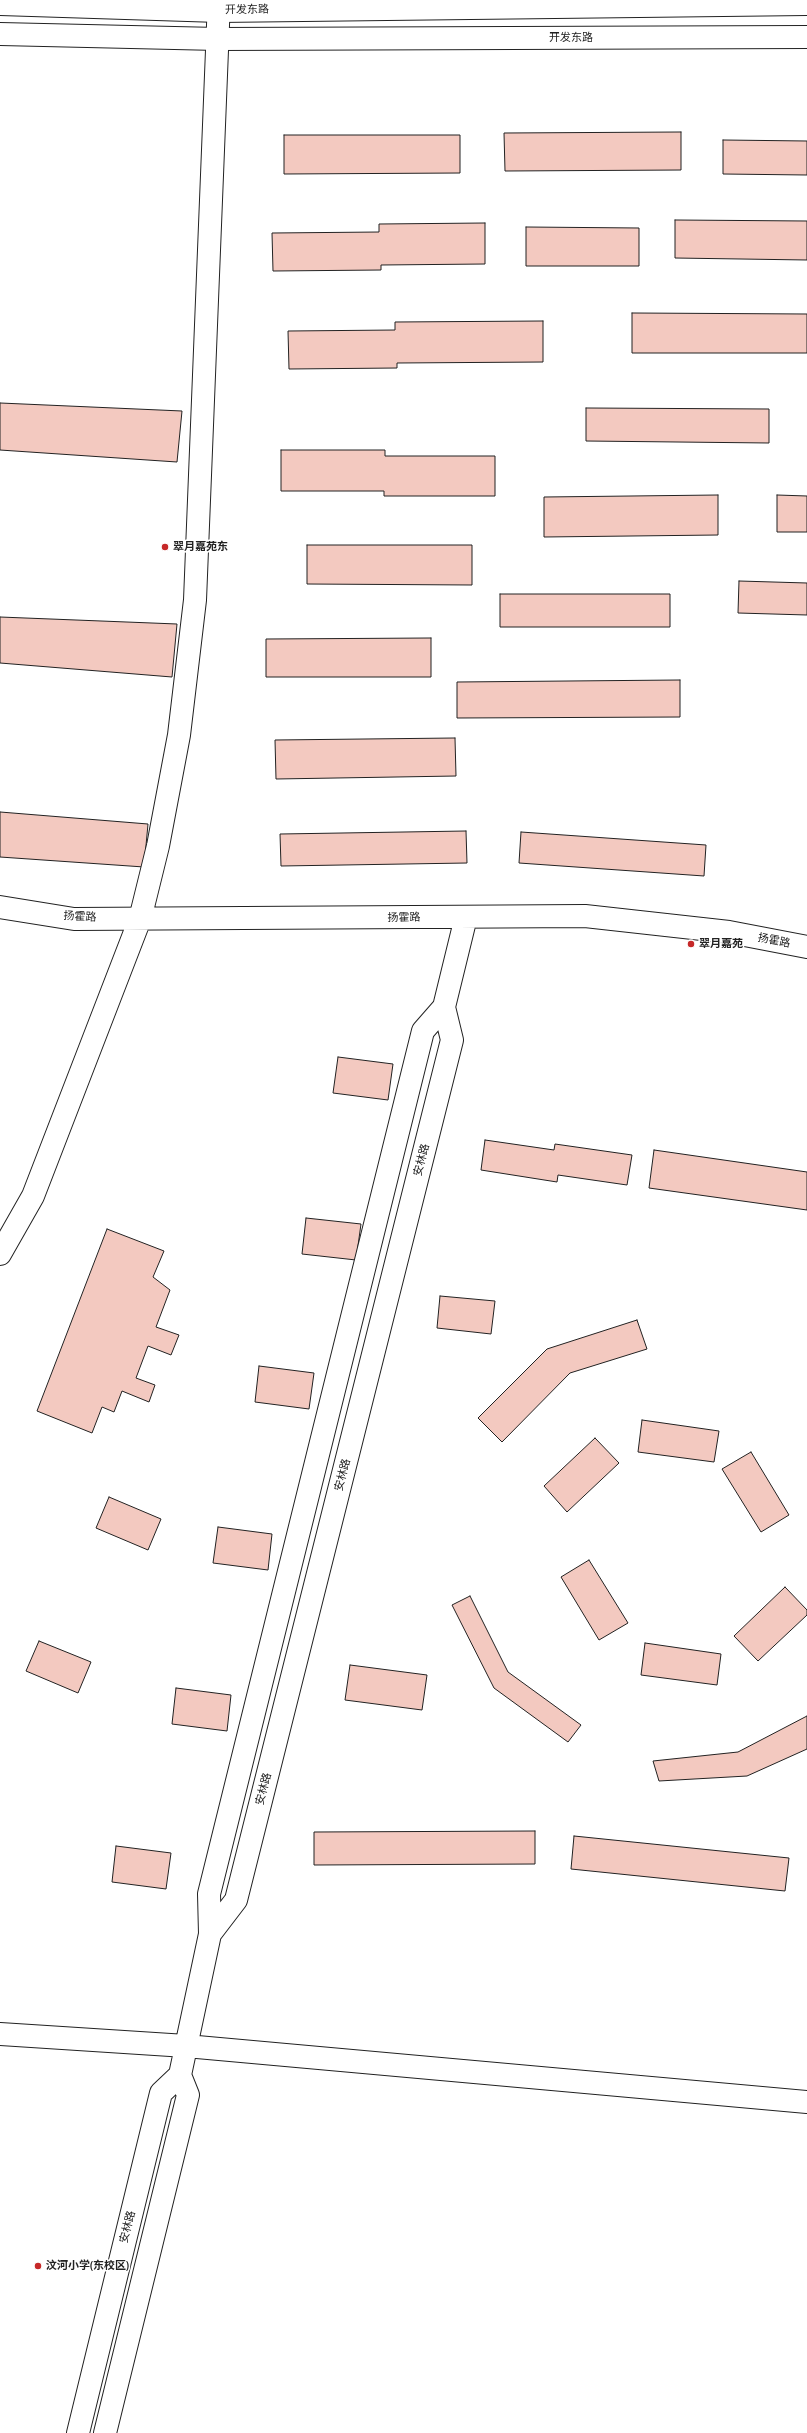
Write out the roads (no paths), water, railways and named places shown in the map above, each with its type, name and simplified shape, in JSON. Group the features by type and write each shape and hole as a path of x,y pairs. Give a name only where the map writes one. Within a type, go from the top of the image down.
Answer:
{"street":[{"name":"开发东路","path":"0,4 807,4"},
{"path":"0,1254 32,1196 140,919 158,846 179,735 195,600 219,5"},
{"name":"开发东路","path":"0,34 218,39 807,37"},
{"name":"扬霍路","path":"0,907 74,919 585,916 729,932 807,947"},
{"name":"安林路","path":"210,1934 236,1900 335,1509 452,1040 444,1007 466,917"},
{"name":"安林路","path":"78,2433 161,2093 180,2074 210,1934 209,1894 423,1031 444,1007"},
{"path":"305,1506 335,1509"},
{"path":"0,2034 186,2046 807,2102"},
{"path":"104,2433 188,2095 180,2074"}],"place":[{"name":"翠月嘉苑东","path":"165,547"},
{"name":"翠月嘉苑","path":"691,944"},
{"name":"汶河小学(东校区)","path":"38,2266"}]}
